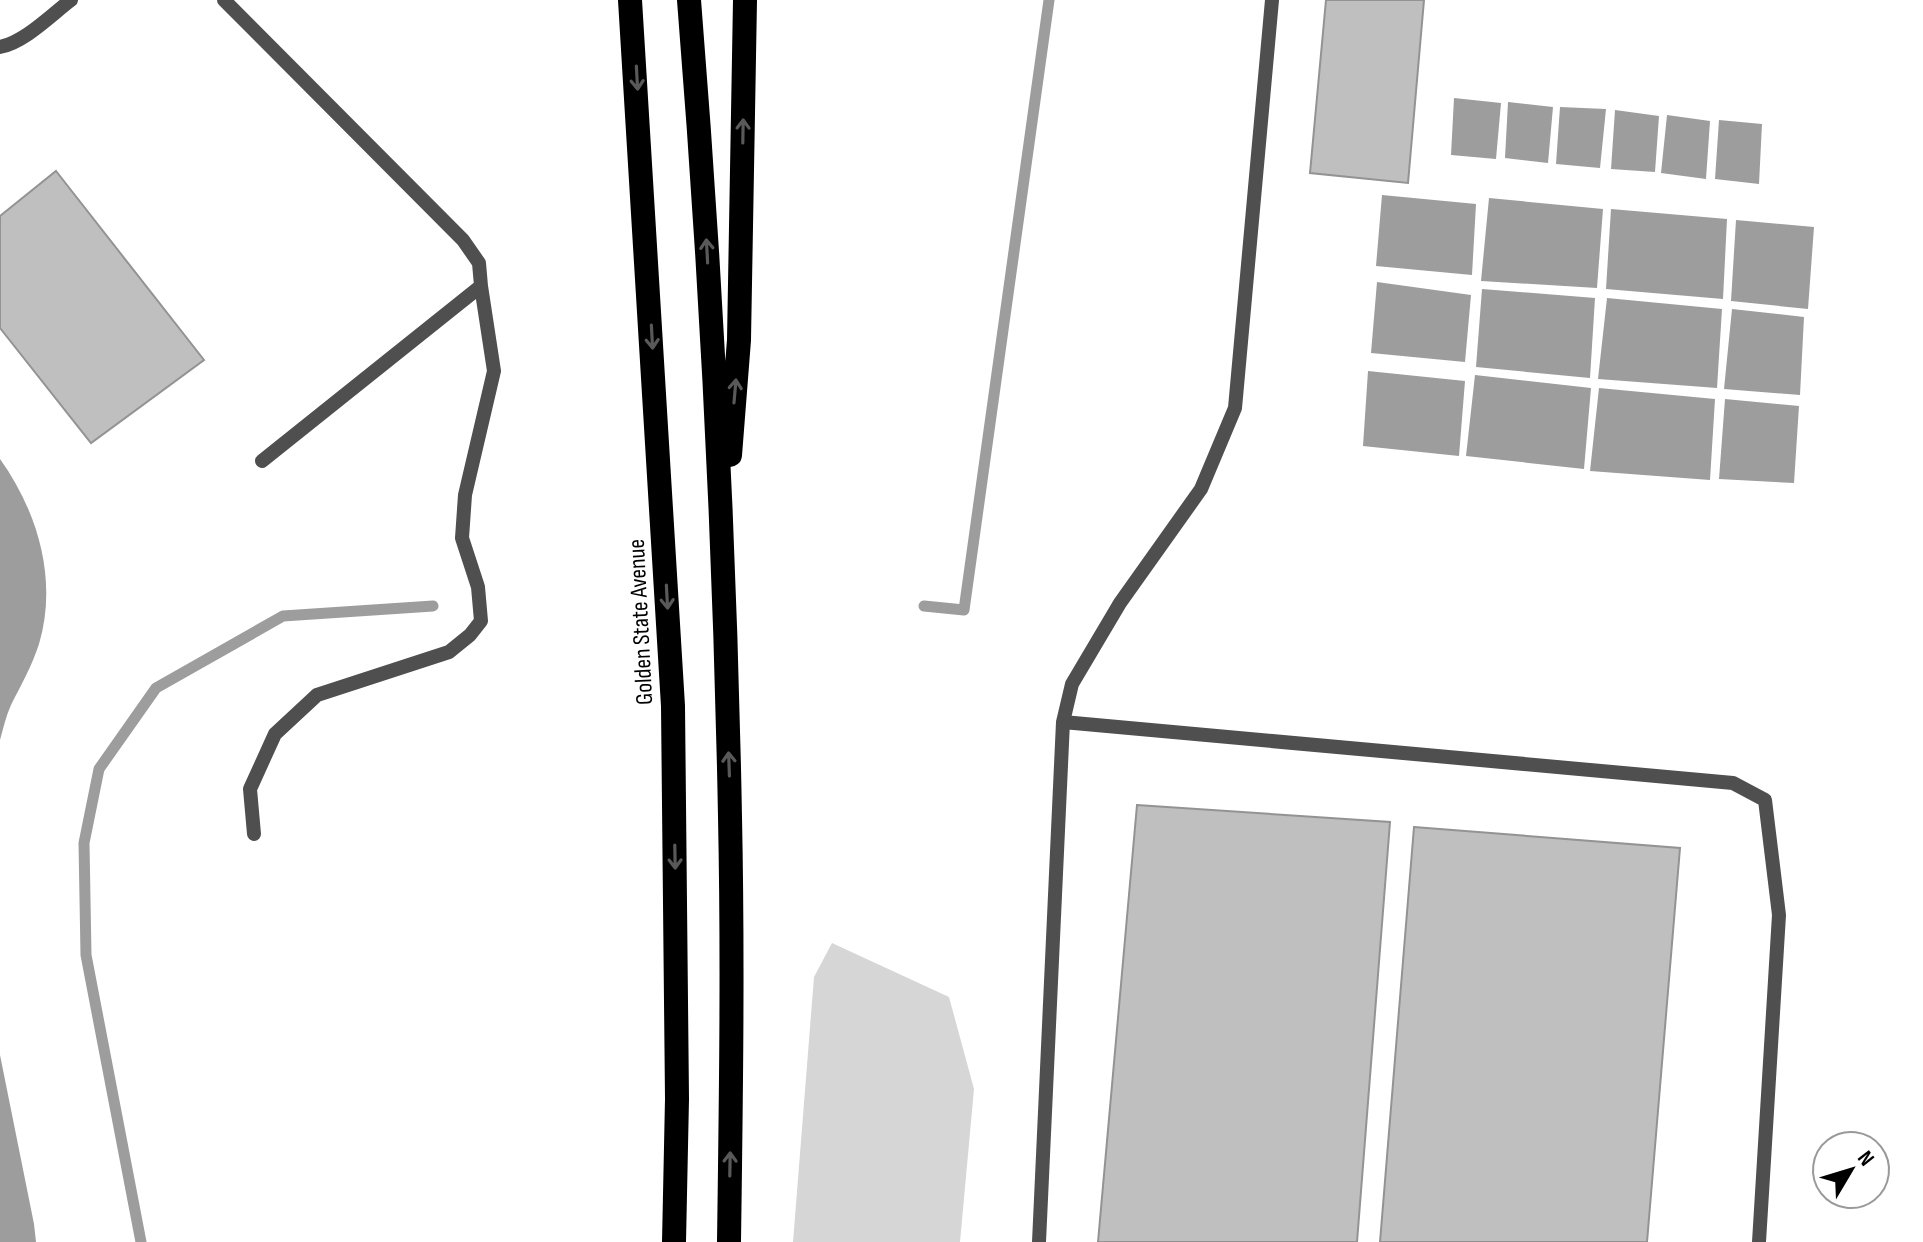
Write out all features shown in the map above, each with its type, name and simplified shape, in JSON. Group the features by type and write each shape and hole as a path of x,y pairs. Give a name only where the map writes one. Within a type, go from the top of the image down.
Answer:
{"highway":[{"name":"Golden State Avenue","path":"630,0 673,706 677,1099 674,1242"},
{"path":"689,0 704,186 722,553 730,817 729,1242"},
{"path":"722,553 739,340 745,0"}],"lane":[{"path":"0,47 30,31 71,0"},
{"path":"224,0 463,240 479,263 494,371 465,495 462,538 478,587 481,621 470,635 449,652 317,695 275,734 250,789 254,834"},
{"path":"1039,1242 1063,722 1072,684 1120,603 1201,489 1235,408 1272,0"},
{"path":"262,461 481,286"},
{"path":"1063,722 1733,783 1765,800 1779,915 1759,1242"}],"shaded area":[{"path":"1454,98 1501,103 1496,159 1451,155"},
{"path":"1508,102 1553,107 1548,163 1505,158"},
{"path":"1560,107 1606,109 1600,168 1556,164"},
{"path":"1615,110 1659,116 1655,172 1611,169"},
{"path":"1667,115 1710,121 1706,179 1661,173"},
{"path":"1719,120 1762,124 1759,184 1715,179"},
{"path":"1382,195 1476,204 1472,275 1376,266"},
{"path":"1489,198 1603,209 1597,288 1481,281"},
{"path":"1611,209 1727,219 1723,299 1606,289"},
{"path":"1736,220 1814,227 1808,309 1731,301"},
{"path":"1377,282 1471,295 1465,362 1371,353"},
{"path":"1482,289 1595,298 1590,378 1476,367"},
{"path":"1607,298 1722,309 1717,388 1598,379"},
{"path":"1732,309 1804,317 1800,395 1724,389"},
{"path":"1368,371 1465,381 1459,456 1363,446"},
{"path":"1475,375 1591,388 1584,469 1466,456"},
{"path":"1599,388 1715,399 1710,480 1590,471"},
{"path":"1725,399 1799,406 1794,483 1719,479"},
{"path":"0,459 25,501 34,524 45,571 46,596 39,644 9,709 0,740"},
{"path":"832,943 949,997 974,1089 960,1242 793,1242 814,977"},
{"path":"0,1055 34,1224 36,1242 0,1242"}],"building":[{"path":"1326,0 1424,0 1408,183 1310,173"},
{"path":"56,171 204,360 91,443 0,328 0,216"},
{"path":"1137,805 1390,822 1357,1242 1098,1242"},
{"path":"1414,827 1680,848 1647,1242 1380,1242"}],"waterway":[{"path":"924,606 964,610 1049,0"},
{"path":"141,1242 86,955 84,843 99,769 156,688 283,616 433,606"}]}
